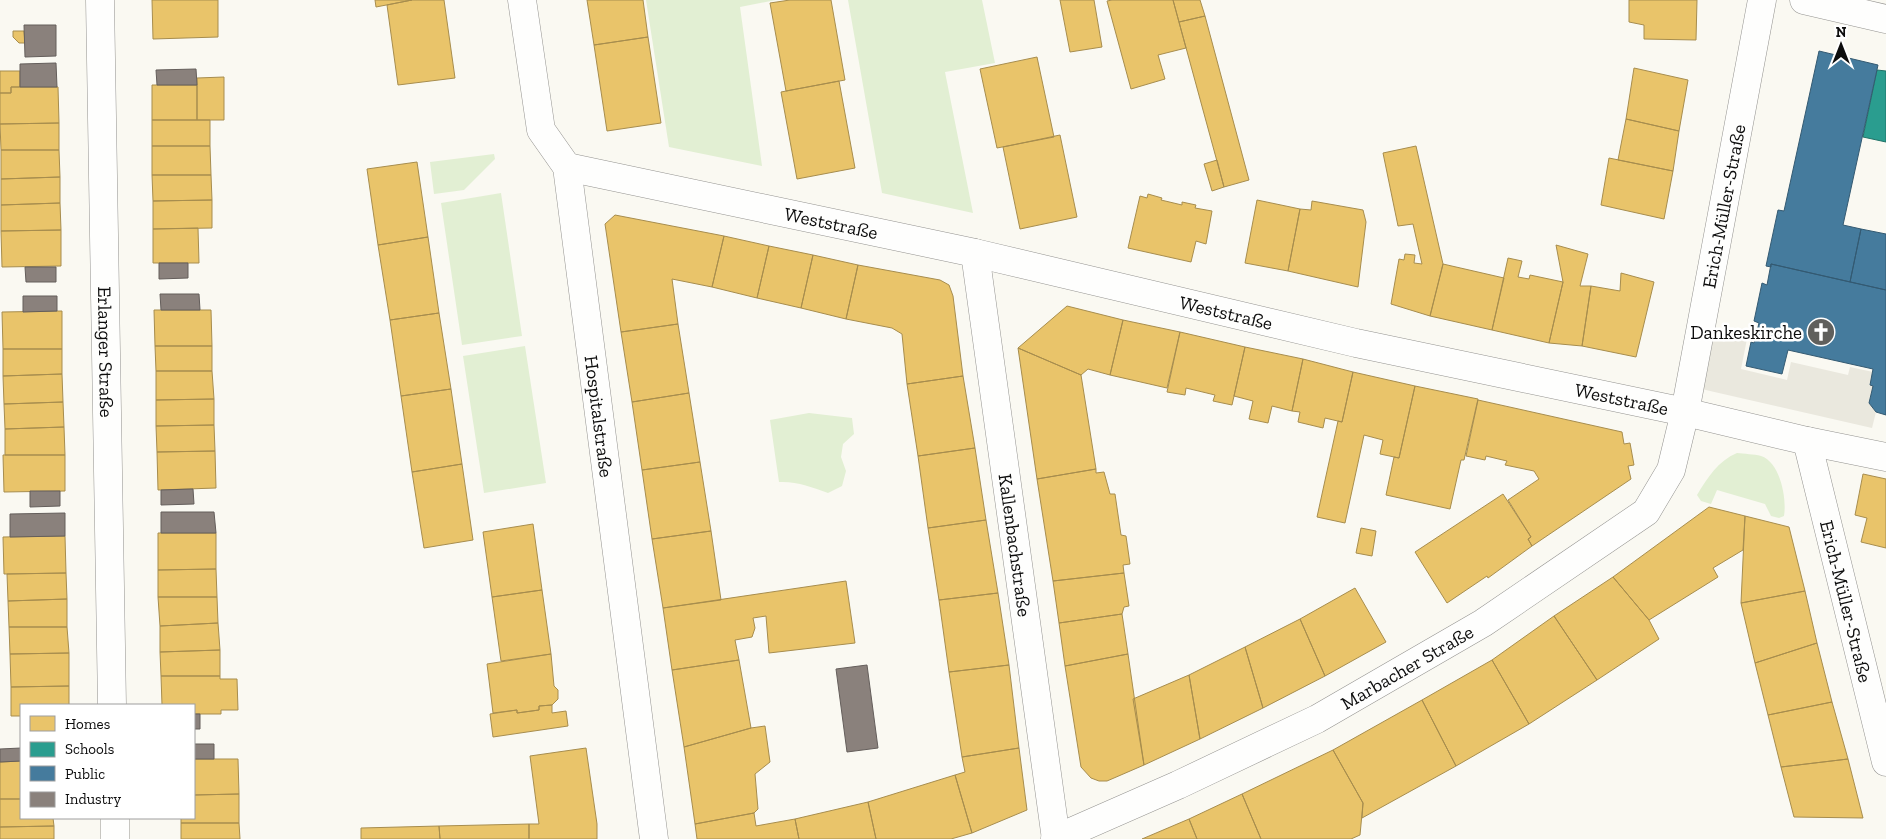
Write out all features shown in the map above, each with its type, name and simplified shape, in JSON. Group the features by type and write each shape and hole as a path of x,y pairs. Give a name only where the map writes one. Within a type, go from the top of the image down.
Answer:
{"street":[{"name":"Erlanger Straße","path":"100,0 112,704"},
{"name":"Hospitalstraße","path":"522,0 541,130 567,167 654,839"},
{"name":"Erich-Müller-Straße","path":"1686,412 1762,0"},
{"path":"1804,0 1886,20"},
{"name":"Weststraße","path":"567,167 975,253 1356,343 1686,412 1807,441 1886,457"},
{"name":"Kallenbachstraße","path":"975,253 1056,839"},
{"name":"Marbacher Straße","path":"1056,839 1178,785 1317,719 1483,623 1646,512 1671,470 1686,412"},
{"name":"Erich-Müller-Straße","path":"1807,441 1886,762"},
{"path":"115,819 115,839"}],"green space":[{"path":"646,0 776,0 740,7 762,166 669,147"},
{"path":"848,0 982,0 995,63 945,72 973,213 882,193"},
{"path":"494,154 495,159 464,190 434,194 430,162"},
{"path":"501,193 522,336 462,345 441,203"},
{"path":"525,346 546,483 484,493 463,356"},
{"path":"809,413 852,418 854,434 843,444 841,457 846,471 842,486 828,493 798,483 779,482 770,420"},
{"path":"1737,453 1761,456 1773,465 1783,491 1784,516 1779,518 1771,516 1765,504 1717,490 1711,504 1701,501 1697,495 1709,476 1724,460"}],"shaded area":[{"path":"1709,331 1747,339 1741,369 1787,380 1791,362 1848,375 1850,367 1873,372 1870,385 1873,386 1869,403 1876,412 1872,428 1697,388"}],"building: Homes":[{"path":"152,0 218,0 218,37 153,39"},
{"path":"375,0 412,0 376,7"},
{"path":"412,0 444,0 455,78 398,85 387,5"},
{"path":"587,0 643,0 648,37 594,45"},
{"path":"790,0 831,0 845,80 786,91 770,3"},
{"path":"1060,0 1094,0 1102,47 1070,52"},
{"path":"1173,0 1186,48 1158,55 1165,79 1131,89 1107,1"},
{"path":"1173,0 1200,0 1205,16 1179,22"},
{"path":"1629,0 1697,0 1696,40 1644,39 1644,25 1629,22"},
{"path":"1205,16 1249,180 1224,187 1179,22"},
{"path":"13,31 24,31 25,43 19,43 13,37"},
{"path":"648,37 661,123 607,131 594,45"},
{"path":"1037,57 1054,137 997,148 980,69"},
{"path":"1634,68 1688,80 1679,131 1626,119"},
{"path":"0,71 20,71 20,87 11,87 11,93 0,93"},
{"path":"224,77 224,120 197,120 197,78"},
{"path":"839,81 855,168 797,179 781,92"},
{"path":"152,85 197,85 197,120 152,120"},
{"path":"11,87 58,87 59,123 0,124 0,93 11,93"},
{"path":"1626,119 1679,131 1673,171 1618,160"},
{"path":"152,120 210,120 210,146 152,146"},
{"path":"59,123 59,150 1,150 0,124"},
{"path":"1060,135 1077,217 1020,229 1003,147"},
{"path":"152,146 210,146 211,175 152,175"},
{"path":"1416,146 1443,264 1430,316 1391,304 1399,259 1404,260 1405,254 1415,255 1414,263 1422,264 1413,224 1398,226 1383,153"},
{"path":"1,150 59,150 60,177 1,179"},
{"path":"1609,158 1673,171 1664,219 1601,205"},
{"path":"1217,160 1224,187 1212,191 1204,164"},
{"path":"417,162 428,237 378,245 367,169"},
{"path":"152,175 211,175 212,200 153,201"},
{"path":"60,177 60,203 1,205 1,179"},
{"path":"1148,194 1162,198 1161,200 1182,205 1182,202 1196,205 1195,208 1212,211 1206,244 1196,241 1191,262 1128,248 1140,196 1147,198"},
{"path":"212,200 212,228 153,229 153,201"},
{"path":"1257,200 1300,209 1288,271 1245,263"},
{"path":"1312,201 1363,210 1366,222 1358,287 1288,271 1300,209 1311,210"},
{"path":"60,203 61,230 1,231 1,205"},
{"path":"615,215 724,236 712,287 672,279 678,324 621,332 605,224"},
{"path":"198,228 199,263 153,263 153,229"},
{"path":"61,230 61,266 2,267 1,231"},
{"path":"724,236 769,246 757,298 712,287"},
{"path":"428,237 439,313 390,320 378,245"},
{"path":"1556,245 1588,254 1580,286 1591,286 1582,346 1549,343 1563,282"},
{"path":"769,246 813,255 801,308 757,298"},
{"path":"813,255 858,265 846,319 801,308"},
{"path":"1508,258 1522,261 1518,277 1529,279 1530,275 1563,282 1549,343 1492,330"},
{"path":"1443,264 1504,278 1492,330 1430,316"},
{"path":"858,265 940,280 949,285 953,296 963,376 907,384 902,334 892,328 846,319"},
{"path":"1621,273 1654,282 1636,357 1582,346 1591,286 1620,291"},
{"path":"1067,306 1123,320 1110,375 1088,369 1081,375 1018,348"},
{"path":"154,310 211,310 212,346 155,346"},
{"path":"62,311 62,349 3,349 2,312"},
{"path":"439,313 451,389 401,396 390,320"},
{"path":"1123,320 1180,332 1167,388 1110,375"},
{"path":"678,324 689,393 632,402 621,332"},
{"path":"1180,332 1245,347 1232,405 1213,401 1215,395 1186,388 1185,395 1167,392"},
{"path":"155,346 212,346 212,371 156,371"},
{"path":"1245,347 1303,359 1292,411 1272,406 1268,423 1249,419 1253,401 1234,396"},
{"path":"1018,348 1081,375 1096,469 1037,479"},
{"path":"3,349 62,349 62,374 3,376"},
{"path":"1303,359 1353,372 1342,422 1325,418 1323,428 1298,422 1300,412 1292,411"},
{"path":"156,371 212,371 214,399 156,400"},
{"path":"1353,372 1415,386 1399,458 1380,454 1383,440 1364,435 1345,523 1317,517 1338,421 1342,422"},
{"path":"62,374 63,402 4,404 3,376"},
{"path":"963,376 975,448 918,456 907,384"},
{"path":"1415,386 1478,399 1450,509 1386,495 1394,457 1399,458"},
{"path":"451,389 462,464 412,472 401,396"},
{"path":"689,393 700,462 642,470 632,402"},
{"path":"214,399 214,425 156,426 156,400"},
{"path":"1478,400 1622,432 1624,444 1630,443 1634,465 1628,466 1631,479 1532,546 1528,539 1531,537 1508,500 1539,479 1534,471 1505,465 1507,461 1486,456 1485,460 1466,456"},
{"path":"63,402 64,427 5,429 4,404"},
{"path":"214,425 215,451 157,452 156,426"},
{"path":"64,427 65,455 5,455 5,429"},
{"path":"975,448 986,520 928,528 918,456"},
{"path":"215,451 216,488 158,490 157,452"},
{"path":"3,455 65,455 65,491 4,492"},
{"path":"700,462 711,531 652,539 642,470"},
{"path":"462,464 473,540 424,548 412,472"},
{"path":"1096,469 1096,473 1104,472 1110,494 1115,494 1121,535 1126,536 1130,564 1123,565 1124,573 1053,581 1037,479"},
{"path":"1863,474 1886,479 1886,548 1861,542 1867,518 1855,515"},
{"path":"1503,494 1531,537 1528,539 1532,546 1488,578 1487,576 1447,603 1415,552"},
{"path":"1709,507 1745,516 1743,550 1713,568 1718,577 1649,620 1613,577"},
{"path":"1745,516 1789,527 1805,591 1741,603"},
{"path":"986,520 998,593 939,600 928,528"},
{"path":"533,524 542,590 492,597 483,532"},
{"path":"1361,528 1376,531 1372,556 1356,553"},
{"path":"711,531 721,600 663,608 652,539"},
{"path":"158,533 216,533 216,569 158,570"},
{"path":"65,536 66,573 4,574 3,537"},
{"path":"216,569 217,597 158,597 158,570"},
{"path":"66,573 67,599 8,601 7,574"},
{"path":"1124,573 1129,606 1124,607 1122,614 1059,623 1053,581"},
{"path":"1613,577 1649,620 1659,639 1597,680 1554,616"},
{"path":"846,581 855,643 769,653 766,616 753,618 755,628 752,637 735,640 739,660 672,670 663,608"},
{"path":"1355,588 1386,642 1325,676 1300,619"},
{"path":"542,590 551,654 501,661 492,597"},
{"path":"1805,591 1817,643 1755,663 1741,603"},
{"path":"998,593 1009,665 949,672 939,600"},
{"path":"158,597 217,597 218,623 160,626"},
{"path":"67,599 67,627 9,627 8,601"},
{"path":"1122,614 1128,654 1065,666 1059,623"},
{"path":"1554,616 1597,680 1529,724 1492,660"},
{"path":"1300,619 1325,676 1263,708 1245,647"},
{"path":"218,623 220,650 160,652 160,626"},
{"path":"9,627 67,627 69,653 10,654"},
{"path":"1817,643 1832,702 1768,715 1755,663"},
{"path":"1245,647 1263,708 1200,739 1189,675"},
{"path":"220,650 220,676 161,676 160,652"},
{"path":"69,653 69,686 11,687 10,654"},
{"path":"551,654 554,686 558,690 558,699 552,705 539,706 539,710 517,713 517,710 493,713 487,664"},
{"path":"1128,654 1144,765 1107,781 1099,781 1091,778 1081,767 1065,666"},
{"path":"739,660 751,728 684,747 672,670"},
{"path":"1492,660 1529,724 1456,766 1422,700"},
{"path":"1009,665 1019,748 962,757 949,672"},
{"path":"1189,675 1200,739 1144,765 1133,699"},
{"path":"161,676 220,676 220,679 237,679 238,710 221,710 221,714 195,714 195,704 162,704"},
{"path":"69,686 69,704 20,704 20,716 11,716 11,687"},
{"path":"1422,700 1456,766 1362,818 1363,803 1333,750"},
{"path":"1832,702 1848,759 1781,767 1768,715"},
{"path":"552,705 552,713 566,711 568,726 493,737 490,714 517,710 517,713 539,710 539,706"},
{"path":"765,726 770,762 755,774 758,809 754,813 695,824 684,747 751,728"},
{"path":"586,748 597,824 597,839 529,839 529,824 539,824 530,756"},
{"path":"1019,748 1027,810 972,833 955,775 965,772 962,757"},
{"path":"1333,750 1363,803 1360,835 1351,839 1261,839 1242,794"},
{"path":"195,759 238,759 239,794 195,795"},
{"path":"1848,759 1863,818 1794,817 1781,767"},
{"path":"20,761 20,799 0,799 0,762"},
{"path":"955,775 972,833 951,839 876,839 868,802"},
{"path":"239,794 239,823 181,823 181,819 195,819 195,795"},
{"path":"1242,794 1261,839 1197,839 1189,819"},
{"path":"0,799 20,799 20,819 53,819 54,826 0,827"},
{"path":"868,802 876,839 799,839 795,819"},
{"path":"754,813 756,826 795,819 799,839 697,839 695,824"},
{"path":"1189,819 1197,839 1142,839"},
{"path":"181,823 239,823 240,839 181,839"},
{"path":"529,824 529,839 440,839 439,826"},
{"path":"54,826 54,839 0,839 0,827"},
{"path":"439,826 440,839 361,839 361,828"}],"building: Schools":[{"path":"1877,70 1886,71 1886,142 1863,137"}],"building: Public":[{"path":"1819,51 1878,65 1843,225 1861,229 1850,282 1771,264 1771,267 1766,266 1778,210 1784,211"},
{"path":"1861,229 1886,234 1886,290 1850,282"},
{"name":"Dankeskirche","path":"1771,264 1886,290 1886,415 1876,412 1869,403 1873,386 1870,385 1873,369 1788,350 1782,374 1746,366 1751,342 1754,343 1759,323 1754,321 1762,283 1767,285"}],"building: Industry":[{"path":"24,25 56,25 56,56 25,57"},
{"path":"56,63 57,87 20,87 20,64"},
{"path":"196,69 197,85 157,85 156,70"},
{"path":"159,263 188,263 188,278 159,279"},
{"path":"25,267 56,267 56,282 26,282"},
{"path":"160,294 199,294 200,310 161,310"},
{"path":"23,296 57,296 57,311 23,312"},
{"path":"193,489 194,504 161,505 161,490"},
{"path":"30,491 60,491 60,506 30,507"},
{"path":"161,512 214,512 216,533 161,533"},
{"path":"65,513 65,536 10,537 10,514"},
{"path":"867,665 878,748 847,752 836,669"},
{"path":"195,714 200,714 200,729 195,729"},
{"path":"195,744 214,744 214,759 195,759"},
{"path":"20,748 20,761 0,762 0,749"}],"place":[{"name":"Dankeskirche","path":"1821,332"}]}
